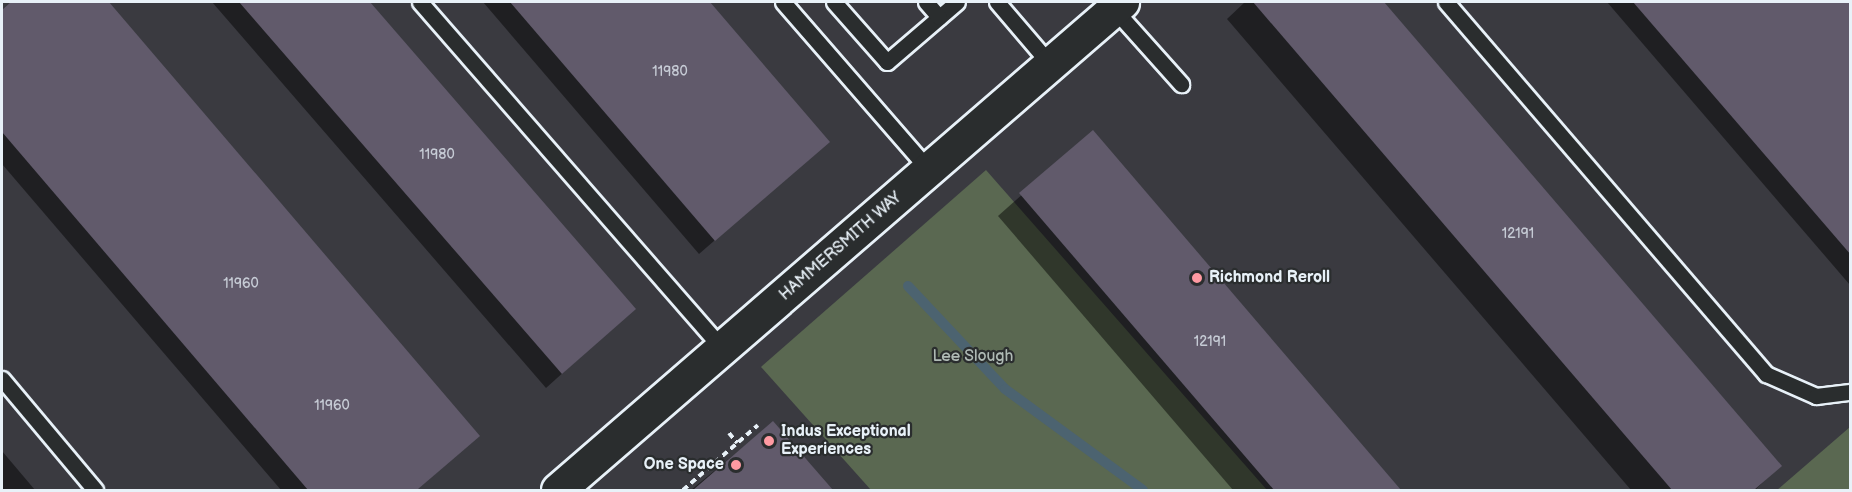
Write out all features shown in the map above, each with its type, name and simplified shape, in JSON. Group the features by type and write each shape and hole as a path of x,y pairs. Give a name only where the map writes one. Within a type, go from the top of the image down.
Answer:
{"street":[{"name":"HAMMERSMITH WAY","path":"558,490 724,350 1118,5"}],"lane":[{"path":"420,2 724,350"},
{"path":"783,2 929,170"},
{"path":"834,2 887,62 957,2"},
{"path":"926,2 939,17"},
{"path":"997,2 1050,64"},
{"path":"1446,2 1766,374 1816,396 1851,392"},
{"path":"1118,5 1181,84"},
{"path":"2,379 95,490"}],"path":[{"path":"683,490 758,425"},
{"path":"729,433 737,443"}],"green space":[{"name":"Lee Slough","path":"986,170 1267,490 871,490 761,367"},
{"path":"1850,427 1850,490 1777,490"}],"building":[{"path":"11,2 109,2 480,436 417,490 308,490 2,132 2,10"},
{"path":"239,2 370,2 636,309 562,374"},
{"path":"510,2 710,2 830,142 715,241"},
{"path":"1253,2 1384,2 1782,466 1754,490 1672,490"},
{"path":"1633,2 1851,2 1851,255"},
{"path":"1093,130 1401,490 1274,490 1019,193"},
{"path":"773,421 833,490 693,490"}],"waterway":[{"path":"908,286 1005,389 1143,490"}],"place":[{"name":"Richmond Reroll","path":"1197,278"},
{"name":"Indus Exceptional Experiences","path":"769,441"},
{"name":"One Space","path":"736,465"}]}
